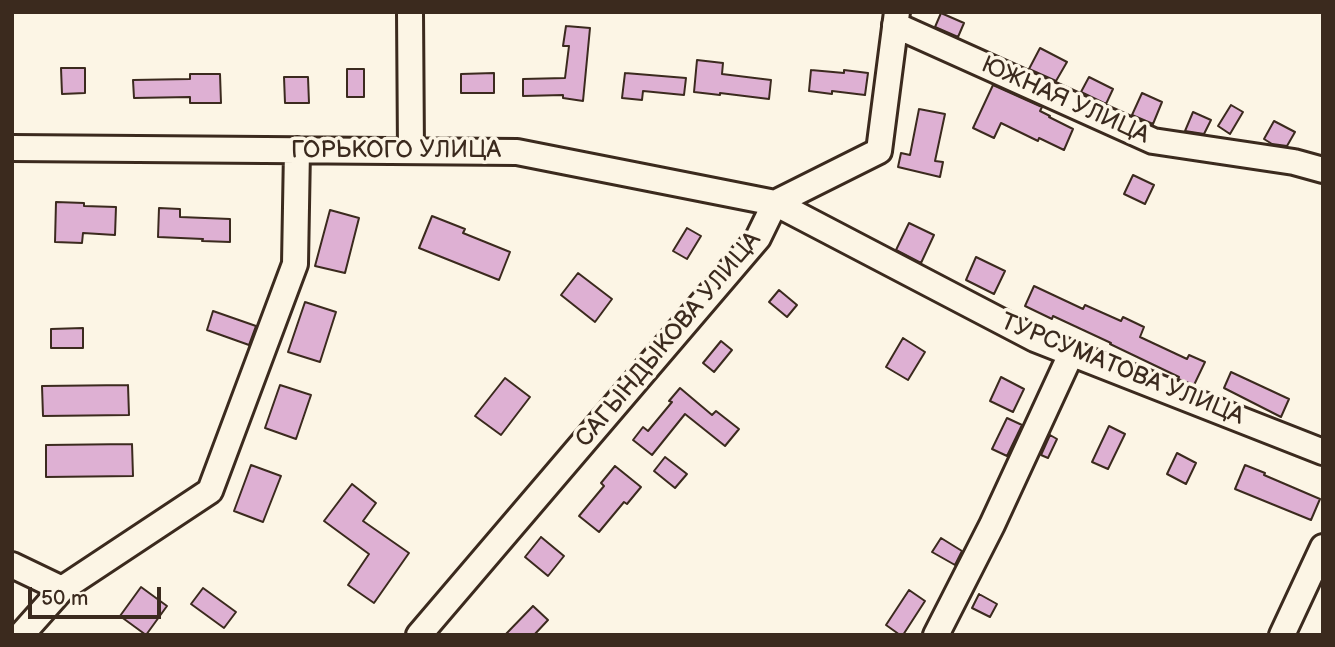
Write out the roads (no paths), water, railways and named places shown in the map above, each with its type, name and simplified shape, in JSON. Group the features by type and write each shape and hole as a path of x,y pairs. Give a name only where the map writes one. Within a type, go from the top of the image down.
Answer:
{"street":[{"path":"410,12 411,151"},
{"path":"775,203 878,151 896,19"},
{"name":"ЮЖНАЯ УЛИЦА","path":"896,19 1153,141 1294,162 1323,170"},
{"name":"ГОРЬКОГО УЛИЦА","path":"12,148 517,152 775,203"},
{"path":"21,635 62,589 210,491 295,264 297,150"},
{"name":"ТУРСУМАТОВА УЛИЦА","path":"775,203 1035,340 1323,452"},
{"name":"САГЫНДЫКОВА УЛИЦА","path":"419,635 758,238 775,203"},
{"path":"936,635 992,525 1071,354"},
{"path":"1282,635 1323,547"},
{"path":"12,565 62,589"}]}
